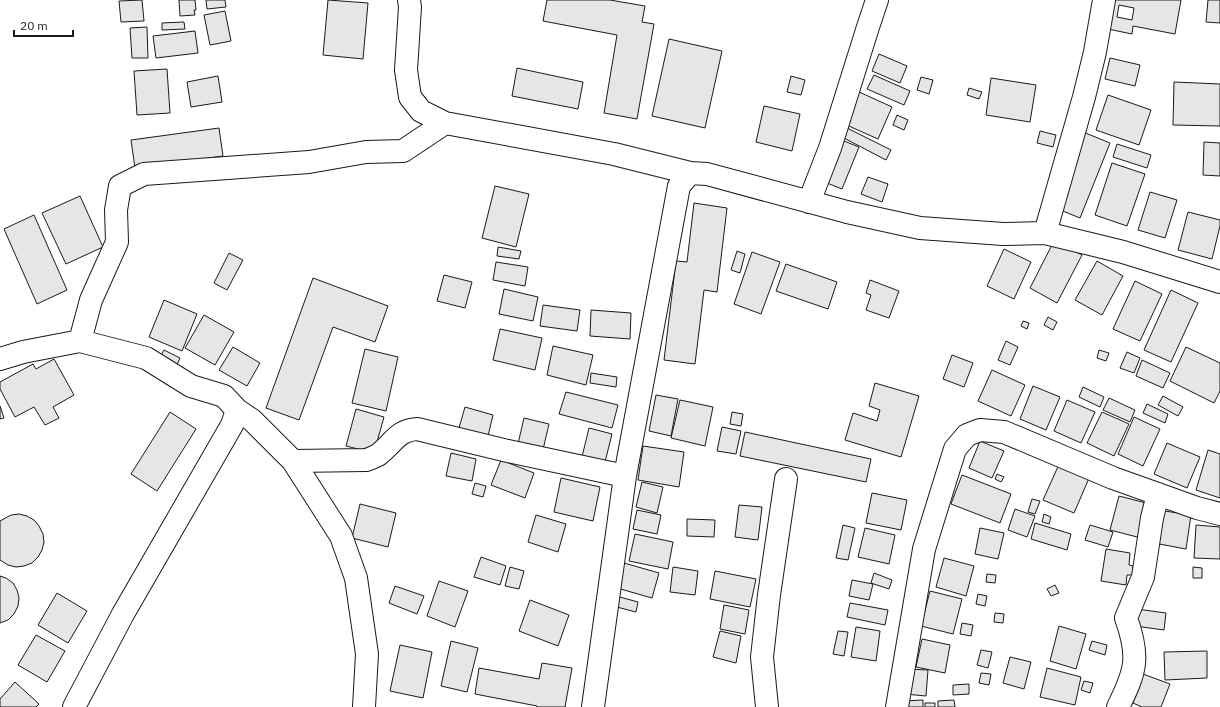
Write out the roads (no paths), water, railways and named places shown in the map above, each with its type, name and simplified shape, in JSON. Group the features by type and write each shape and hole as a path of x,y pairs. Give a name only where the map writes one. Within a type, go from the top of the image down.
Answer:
{"street":[{"path":"409,0 410,7 406,70 410,97 422,111 446,123 614,154 690,173 707,174 847,212 920,228 1003,234 1045,233 1123,252 1220,282"},
{"path":"809,202 830,148 878,0"},
{"path":"1045,233 1084,97 1095,52 1104,0"},
{"path":"80,341 91,300 117,242 116,210 120,186 144,174 309,162 366,152 403,151 446,123"},
{"path":"593,707 625,476 678,186 690,173"},
{"path":"0,359 23,352 80,341 146,358 191,386 224,396 237,410 252,420 292,461 341,536 356,578 367,654 364,707"},
{"path":"74,707 123,614 232,425 237,410"},
{"path":"292,461 366,460 377,456 402,432 409,429 417,429 508,451 625,476"},
{"path":"896,705 924,549 954,449 966,435 980,430 1004,432 1113,478 1197,508 1220,514"},
{"path":"767,707 762,657 786,479"},
{"path":"1118,707 1133,671 1135,646 1126,618 1143,577 1152,518 1158,494"}]}
